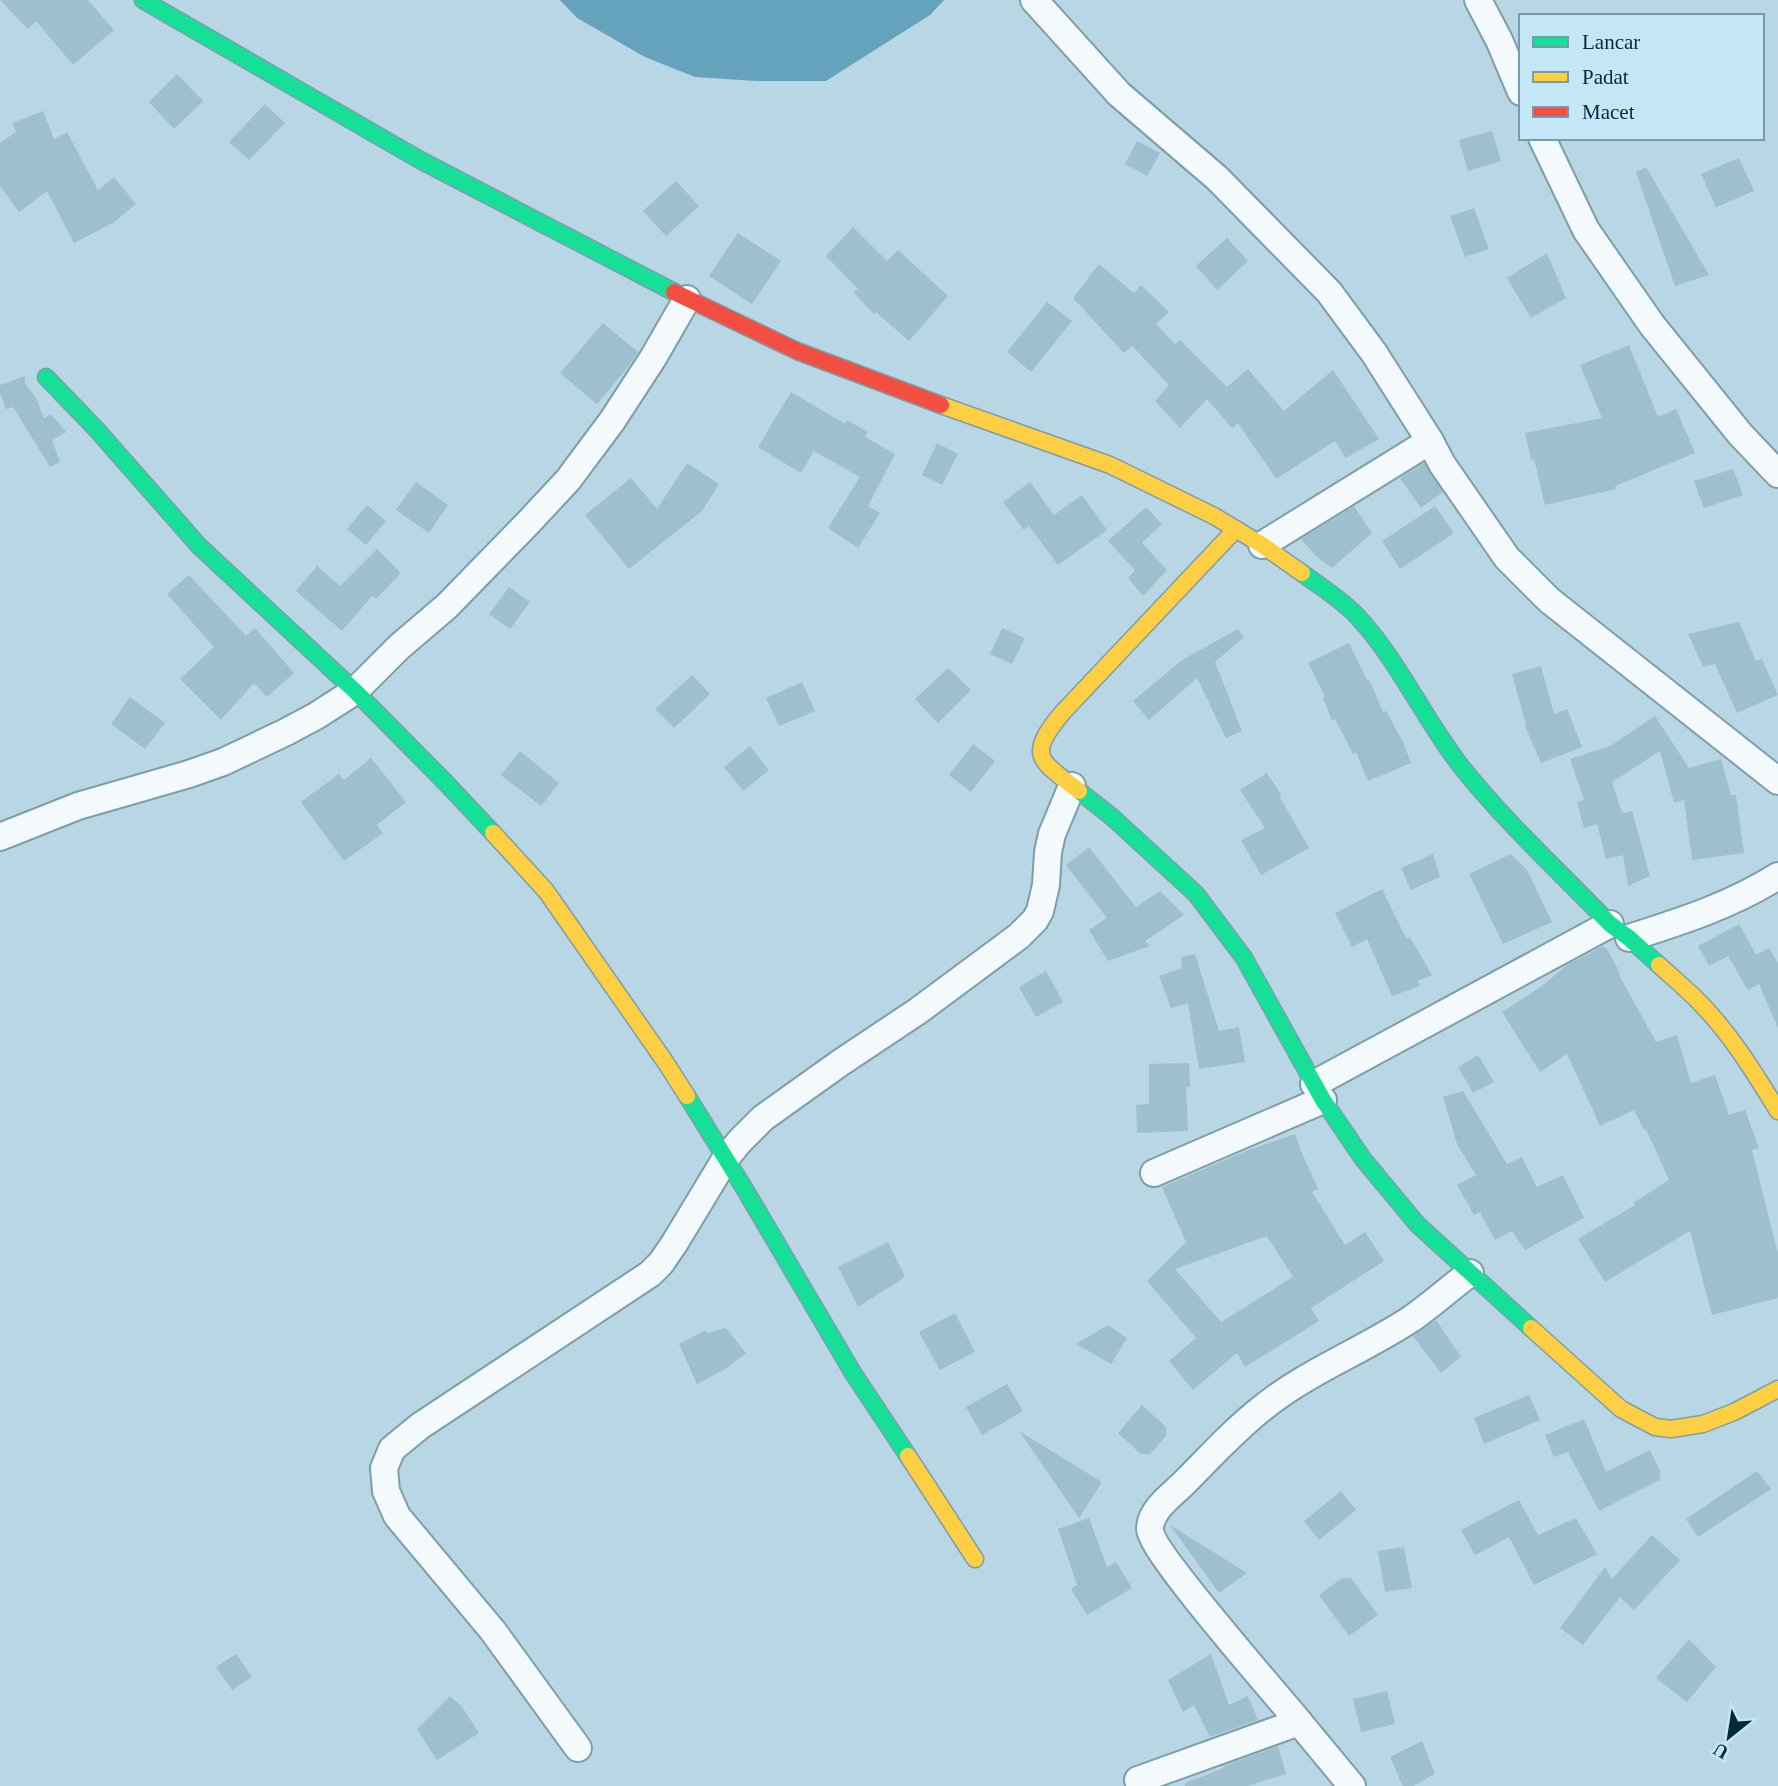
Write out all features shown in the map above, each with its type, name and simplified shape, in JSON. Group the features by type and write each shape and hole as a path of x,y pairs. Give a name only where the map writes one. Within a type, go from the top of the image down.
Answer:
{"street":[{"path":"143,0 421,160 687,299 797,351 894,389 1110,465 1214,516 1262,545 1355,614 1378,641 1460,764 1507,818 1620,931 1702,1005 1749,1063 1778,1111"},
{"path":"1034,0 1119,94 1217,178 1329,292 1374,353 1442,464 1507,558 1549,600 1778,781"},
{"path":"1478,0 1519,87"},
{"path":"1543,140 1586,230 1652,325 1740,435 1778,474"},
{"path":"0,837 78,806 223,762 316,716 355,691 447,606 568,480 612,421 687,299"},
{"path":"46,377 97,430 199,546 355,691 447,784 546,891 666,1063 726,1158 853,1373 975,1559"},
{"path":"1262,545 1430,441"},
{"path":"1236,529 1063,712 1040,749 1042,760 1112,817 1196,894 1244,958 1319,1092 1363,1159 1417,1224 1621,1409 1654,1426 1691,1428 1723,1417 1778,1389"},
{"path":"578,1748 494,1631 397,1516 386,1491 384,1468 392,1449 420,1426 650,1274 674,1244 726,1158 763,1118 918,1011 1019,936 1040,911 1052,834 1072,786"},
{"path":"1154,1172 1319,1092 1620,931 1702,915 1778,876"},
{"path":"1352,1786 1186,1586 1153,1541 1150,1529 1153,1518 1163,1504 1265,1405 1412,1318 1469,1273"},
{"path":"1138,1780 1299,1722"}],"water":[{"path":"560,0 944,0 930,15 826,81 756,81 695,77 645,57 577,18"}],"building":[{"path":"0,0 88,0 114,30 73,65 36,21 28,29"},
{"path":"177,74 203,101 174,129 149,102"},
{"path":"265,104 285,123 249,160 229,142"},
{"path":"43,111 54,139 67,132 98,190 114,177 136,204 113,223 74,243 47,191 19,212 0,186 0,143 16,132 12,123"},
{"path":"1492,131 1501,161 1468,171 1459,140"},
{"path":"1137,141 1160,153 1147,176 1125,164"},
{"path":"1739,158 1754,191 1716,207 1701,174"},
{"path":"1646,167 1709,275 1675,286 1636,172"},
{"path":"676,181 699,206 666,236 643,211"},
{"path":"1474,208 1489,249 1465,257 1450,216"},
{"path":"853,227 887,261 898,250 948,296 909,341 876,312 874,314 853,292 858,289 826,256"},
{"path":"738,233 781,261 752,304 709,276"},
{"path":"1227,238 1248,261 1217,290 1196,266"},
{"path":"1547,253 1566,298 1531,318 1507,278"},
{"path":"1099,264 1134,293 1141,285 1169,312 1156,324 1175,344 1180,340 1227,387 1248,369 1284,411 1333,370 1379,439 1346,458 1335,441 1276,479 1238,423 1232,428 1207,399 1180,428 1155,401 1169,385 1132,346 1124,353 1073,298"},
{"path":"1047,302 1072,321 1031,372 1007,352"},
{"path":"603,323 638,352 597,404 560,373"},
{"path":"1629,345 1658,417 1676,409 1695,453 1615,486 1616,489 1545,505 1525,433 1602,418 1580,365"},
{"path":"25,376 25,383 36,398 44,418 51,414 66,432 52,440 60,462 50,467 13,407 6,409 0,393 0,385"},
{"path":"791,392 845,424 847,420 868,432 865,437 895,454 868,506 880,513 858,548 828,528 860,477 814,451 801,473 758,447"},
{"path":"937,443 958,454 942,485 922,475"},
{"path":"687,463 719,484 702,511 629,569 585,515 631,478 657,509"},
{"path":"1424,463 1443,492 1421,508 1400,478"},
{"path":"1733,469 1743,495 1704,508 1694,481"},
{"path":"416,482 448,505 429,533 396,510"},
{"path":"1030,482 1054,515 1082,495 1107,530 1058,565 1029,526 1024,530 1003,502"},
{"path":"367,505 386,521 366,545 347,529"},
{"path":"1354,506 1372,533 1332,568 1317,557 1301,539"},
{"path":"1435,506 1454,533 1400,569 1382,541"},
{"path":"1146,507 1162,524 1142,543 1167,570 1143,596 1128,578 1135,570 1108,541"},
{"path":"377,549 401,573 376,599 372,596 342,631 296,591 317,566 340,586"},
{"path":"189,575 246,636 255,628 294,673 267,697 254,683 221,720 180,679 214,647 167,594"},
{"path":"509,587 530,602 510,629 489,614"},
{"path":"1739,622 1756,661 1762,659 1778,695 1737,713 1715,664 1703,667 1688,634"},
{"path":"1002,628 1025,638 1012,664 990,654"},
{"path":"1238,629 1244,637 1215,662 1242,731 1226,738 1197,678 1149,720 1133,701 1182,660"},
{"path":"1349,643 1383,712 1386,711 1403,742 1411,763 1368,781 1356,752 1353,754 1335,719 1332,720 1323,698 1325,697 1308,663"},
{"path":"1541,666 1554,714 1567,709 1582,747 1541,763 1525,726 1512,674"},
{"path":"948,668 971,690 938,723 915,699"},
{"path":"692,675 710,694 674,728 655,709"},
{"path":"802,682 815,711 779,726 766,698"},
{"path":"130,697 165,723 145,749 111,724"},
{"path":"1655,716 1689,768 1721,759 1731,795 1736,795 1744,853 1692,860 1684,800 1674,803 1660,751 1612,782 1622,813 1632,811 1650,876 1628,886 1623,855 1606,859 1597,824 1584,828 1577,802 1584,800 1570,759 1612,745"},
{"path":"973,744 995,761 971,792 949,775"},
{"path":"750,746 769,770 743,791 724,767"},
{"path":"520,751 559,783 541,806 501,775"},
{"path":"371,758 406,802 377,825 383,833 344,861 301,802 339,774 344,780"},
{"path":"1267,773 1309,848 1261,875 1241,840 1265,828 1240,790"},
{"path":"1089,847 1136,907 1160,891 1184,915 1145,941 1150,946 1108,961 1089,930 1107,918 1066,865"},
{"path":"1433,854 1440,877 1411,890 1401,868"},
{"path":"1511,854 1527,870 1552,922 1503,944 1469,874"},
{"path":"1382,889 1406,938 1410,937 1432,975 1418,981 1420,986 1392,996 1367,939 1352,947 1335,913"},
{"path":"1739,924 1756,955 1769,948 1778,963 1778,1028 1759,984 1748,990 1728,956 1709,966 1698,946"},
{"path":"1603,946 1656,1042 1677,1035 1691,1083 1715,1075 1729,1115 1745,1110 1759,1148 1752,1150 1778,1254 1778,1298 1712,1315 1690,1231 1605,1282 1578,1239 1635,1205 1633,1203 1669,1180 1646,1129 1644,1130 1634,1110 1600,1126 1567,1054 1540,1072 1502,1012 1542,986 1567,965"},
{"path":"1195,954 1219,1031 1239,1027 1245,1062 1199,1069 1188,1003 1171,1008 1159,976 1182,968 1181,957"},
{"path":"1046,971 1063,1002 1036,1017 1019,987"},
{"path":"1478,1055 1494,1082 1473,1093 1458,1067"},
{"path":"1189,1063 1190,1087 1186,1087 1188,1131 1137,1133 1136,1105 1149,1104 1149,1064"},
{"path":"1463,1091 1507,1164 1522,1157 1537,1187 1563,1175 1584,1218 1525,1250 1512,1231 1495,1240 1480,1212 1474,1215 1457,1185 1476,1175 1457,1144 1443,1097"},
{"path":"1295,1134 1318,1189 1312,1192 1345,1245 1365,1232 1384,1261 1311,1308 1319,1321 1245,1367 1237,1353 1193,1390 1169,1361 1196,1338 1147,1281 1186,1242 1162,1187 1246,1151","holes":["1267,1236 1293,1277 1221,1322 1175,1269"]},
{"path":"888,1242 905,1277 858,1307 838,1267"},
{"path":"955,1313 975,1352 940,1370 919,1332"},
{"path":"1436,1320 1461,1357 1441,1373 1413,1336"},
{"path":"1108,1325 1127,1338 1111,1364 1076,1344"},
{"path":"726,1328 746,1353 727,1368 697,1384 679,1344 706,1330 707,1333"},
{"path":"1007,1384 1023,1411 982,1435 966,1407"},
{"path":"1529,1395 1540,1420 1484,1444 1474,1418"},
{"path":"1142,1405 1166,1427 1166,1436 1150,1454 1141,1454 1118,1433"},
{"path":"1584,1419 1606,1472 1650,1450 1660,1471 1660,1480 1599,1511 1568,1452 1554,1457 1545,1435"},
{"path":"1019,1431 1102,1482 1079,1518 1057,1486"},
{"path":"1757,1471 1771,1489 1698,1537 1686,1519"},
{"path":"1341,1491 1356,1510 1319,1540 1304,1521"},
{"path":"1519,1500 1538,1535 1576,1518 1597,1554 1534,1585 1509,1537 1475,1555 1461,1530"},
{"path":"1089,1518 1107,1567 1116,1562 1132,1588 1087,1615 1071,1589 1077,1585 1058,1529"},
{"path":"1170,1525 1247,1573 1219,1593"},
{"path":"1652,1535 1680,1560 1634,1610 1620,1597 1583,1645 1560,1628 1605,1567 1612,1579"},
{"path":"1404,1547 1412,1588 1385,1592 1378,1551"},
{"path":"1342,1578 1351,1578 1378,1615 1349,1636 1319,1595"},
{"path":"1689,1639 1716,1667 1687,1702 1656,1678"},
{"path":"236,1654 252,1677 232,1690 216,1667"},
{"path":"1211,1654 1229,1705 1248,1696 1258,1720 1210,1737 1194,1705 1183,1712 1168,1680"},
{"path":"1387,1691 1395,1724 1361,1732 1353,1699"},
{"path":"450,1696 462,1707 479,1733 437,1760 417,1729"},
{"path":"1422,1741 1435,1774 1413,1786 1403,1786 1390,1757"},
{"path":"1278,1746 1286,1774 1247,1786 1185,1786 1185,1783 1224,1768 1223,1766"}],"traffic: fast":[{"path":"143,0 420,160 674,292"},
{"path":"46,377 97,430 199,546 355,691 493,833"},
{"path":"1302,573 1344,604 1372,633 1447,747 1495,807 1610,924 1659,965"},
{"path":"1079,791 1112,817 1196,894 1244,958 1323,1100 1363,1159 1417,1224 1531,1328"},
{"path":"687,1096 853,1373 908,1456"}],"traffic: slow":[{"path":"941,405 1110,465 1214,516 1302,573"},
{"path":"1079,791 1055,772 1042,757 1041,749 1051,727 1236,529"},
{"path":"493,833 546,891 687,1096"},
{"path":"1659,965 1697,1000 1724,1030 1778,1111"},
{"path":"1531,1328 1621,1409 1655,1427 1671,1429 1703,1424 1734,1412 1778,1389"},
{"path":"908,1456 975,1559"}],"traffic: jam":[{"path":"674,292 797,351 941,405"}]}
